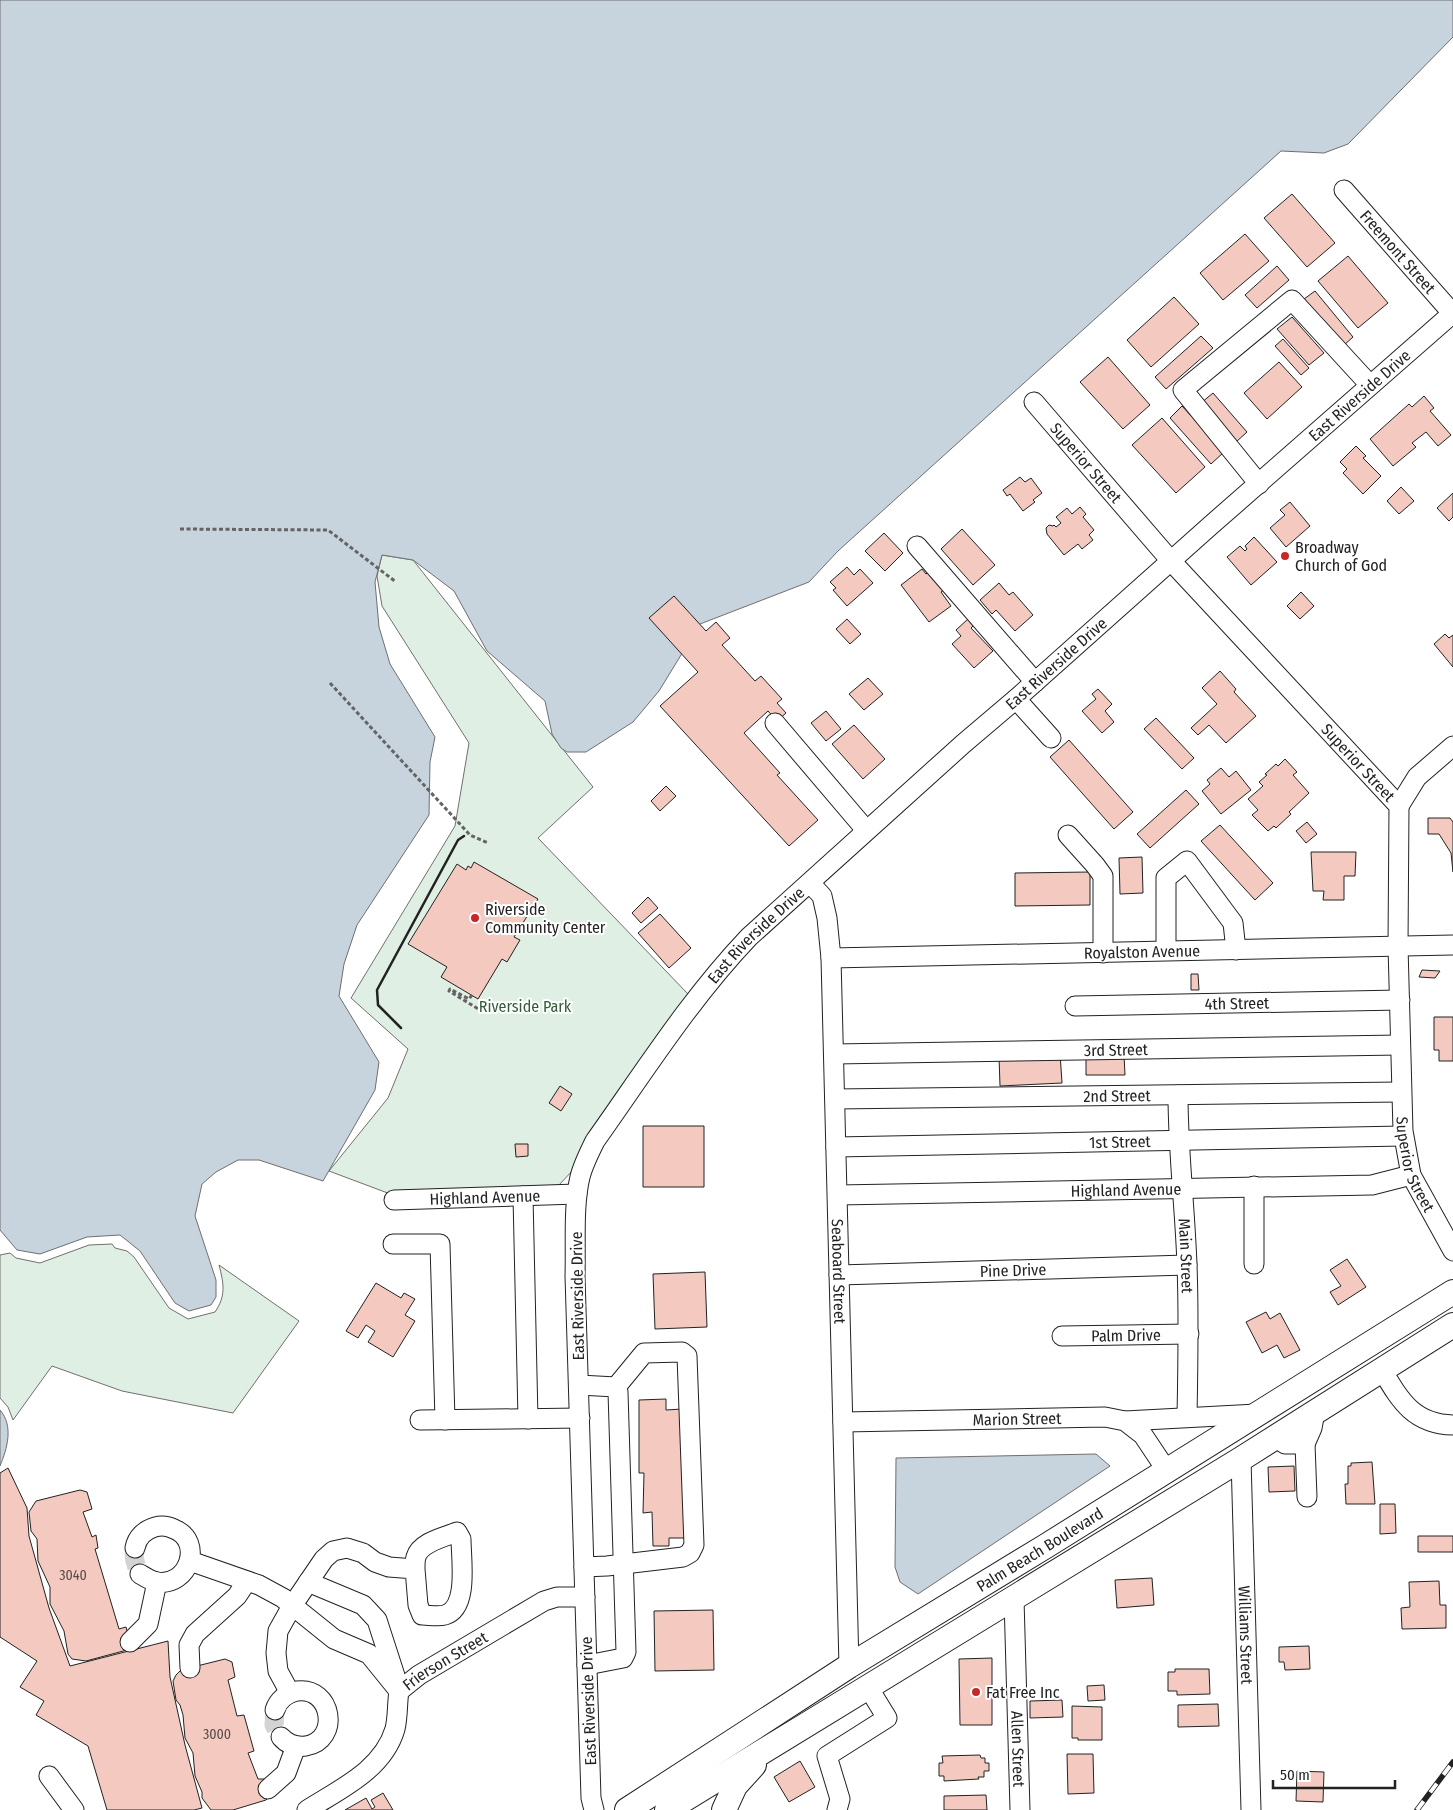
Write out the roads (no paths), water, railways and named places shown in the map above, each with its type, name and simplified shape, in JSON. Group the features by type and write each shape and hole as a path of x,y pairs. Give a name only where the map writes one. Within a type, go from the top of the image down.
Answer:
{"main road":[{"name":"Palm Beach Boulevard","path":"628,1810 672,1802 849,1666 1046,1546 1453,1292"},
{"name":"Palm Beach Boulevard","path":"778,1741 1241,1459 1453,1325"},
{"path":"1014,1598 1016,1584 1046,1546"},
{"path":"672,1802 778,1741"},
{"path":"724,1810 735,1786 778,1741"}],"street":[{"name":"Freemont Street","path":"1344,190 1453,314"},
{"path":"1259,484 1183,390 1292,300 1370,385"},
{"name":"East Riverside Drive","path":"594,1810 591,1798 576,1276 577,1194 580,1176 587,1157 596,1141 692,1005 736,951 866,830 1453,314"},
{"name":"Superior Street","path":"1034,402 1171,561 1398,806 1398,946 1403,1136 1411,1175 1453,1251"},
{"path":"917,546 1035,682"},
{"path":"1016,699 1051,738"},
{"path":"776,724 866,830"},
{"path":"1398,806 1417,777 1453,746"},
{"path":"1068,835 1095,864 1103,876 1103,953"},
{"path":"1166,950 1166,878 1187,861 1233,923 1236,950"},
{"name":"Seaboard Street","path":"810,883 822,896 827,918 831,958 849,1666"},
{"name":"Royalston Avenue","path":"831,958 1453,945"},
{"name":"4th Street","path":"1075,1006 1400,1000"},
{"name":"3rd Street","path":"834,1054 1400,1045"},
{"name":"2nd Street","path":"835,1099 1401,1092"},
{"name":"Main Street","path":"1178,1095 1178,1140 1183,1188 1189,1334 1187,1417"},
{"name":"1st Street","path":"836,1147 1403,1136"},
{"name":"Highland Avenue","path":"838,1195 1372,1185 1411,1175"},
{"path":"1254,1186 1254,1264"},
{"name":"Highland Avenue","path":"394,1200 577,1194"},
{"path":"523,1196 528,1419"},
{"path":"393,1244 440,1244 445,1420"},
{"name":"Pine Drive","path":"839,1275 1187,1265"},
{"name":"Palm Drive","path":"1062,1336 1189,1334"},
{"path":"584,1567 683,1557 690,1553 694,1546 687,1356 682,1352 644,1353 616,1387"},
{"path":"1382,1370 1406,1407 1424,1419 1453,1425"},
{"path":"579,1385 616,1387"},
{"path":"587,1665 623,1658 626,1652 618,1392 616,1387"},
{"path":"1307,1497 1305,1444 1312,1428 1315,1412"},
{"name":"Marion Street","path":"843,1422 1105,1417 1125,1421 1257,1414"},
{"path":"420,1420 580,1418"},
{"path":"1125,1421 1143,1435 1167,1471"},
{"path":"1276,1437 1285,1444 1305,1444"},
{"name":"Williams Street","path":"1241,1459 1251,1810"},
{"path":"130,1642 148,1624 148,1578 168,1582 184,1572 190,1562 190,1546 185,1537 178,1530 168,1526 150,1528 136,1542 135,1548"},
{"path":"290,1693 278,1671 276,1653 278,1631 292,1606 324,1559 333,1551 347,1548 363,1552 375,1562 389,1567 415,1569"},
{"path":"190,1562 259,1585 283,1598 334,1639 369,1654 399,1691"},
{"path":"190,1668 189,1645 195,1634 237,1596 247,1581"},
{"path":"308,1582 363,1605 377,1620 399,1691"},
{"name":"Frierson Street","path":"307,1810 366,1772 386,1750 395,1728 399,1691 419,1676 544,1601 557,1598 585,1597"},
{"name":"Allen Street","path":"1014,1598 1020,1810"},
{"path":"837,1810 840,1799 827,1756 887,1718 868,1687"},
{"path":"268,1790 286,1773 289,1742 311,1745 320,1740 326,1732 329,1717 327,1707 322,1699 314,1693 300,1691 290,1693 282,1698 275,1710"},
{"path":"49,1776 74,1810"}],"tunnel":[{"path":"135,1548 134,1558 140,1574"},
{"path":"275,1710 274,1725 281,1737"}],"railway":[{"path":"1417,1810 1453,1762"}],"place":[{"name":"Broadway Church of God","path":"1285,556"},
{"name":"Riverside Community Center","path":"475,918"},
{"name":"Fat Free Inc","path":"976,1692"}],"park label":[{"name":"Riverside Park","path":"525,1006"}]}
